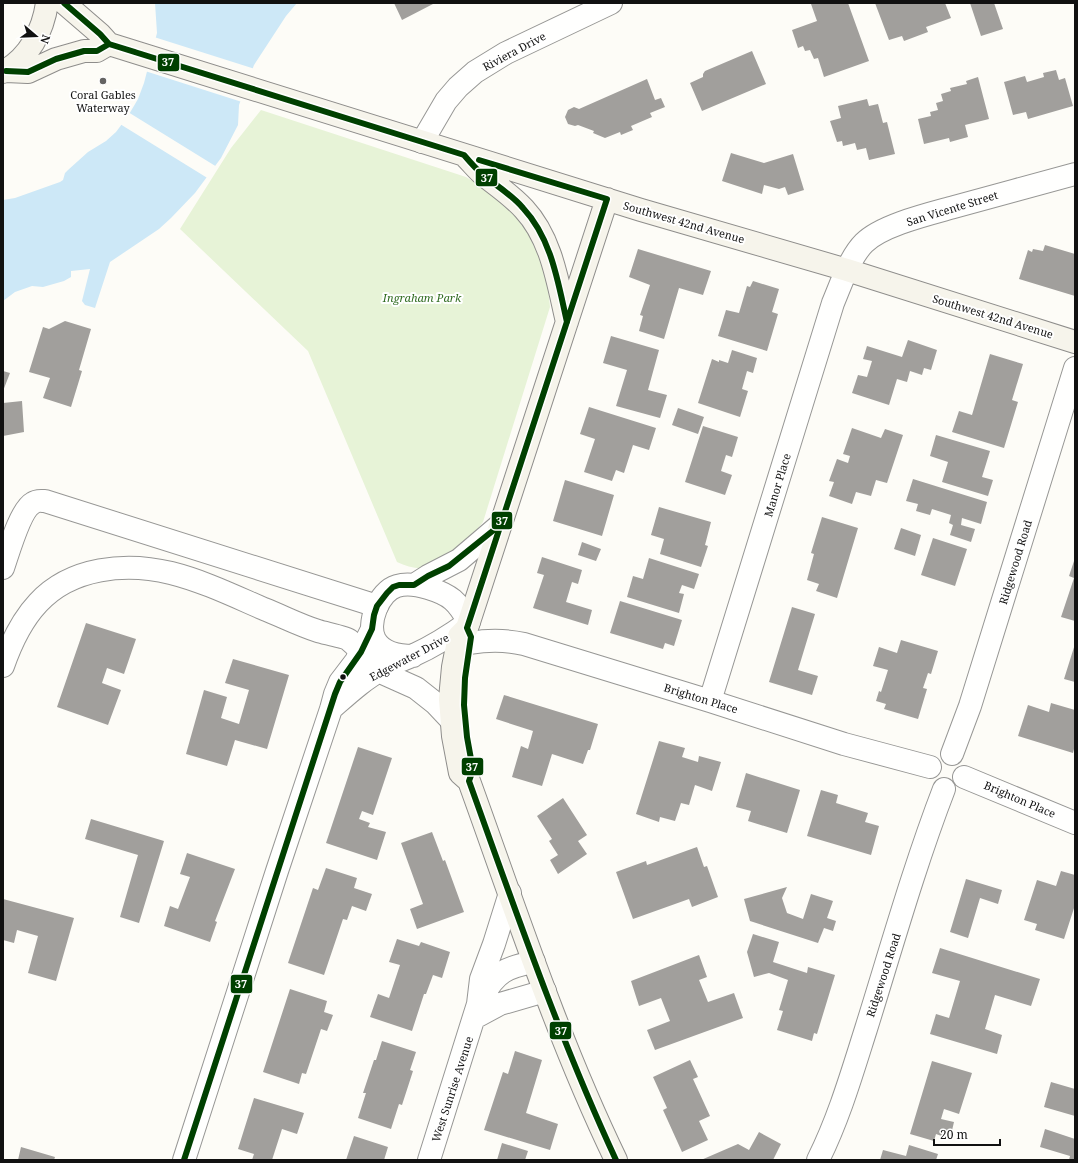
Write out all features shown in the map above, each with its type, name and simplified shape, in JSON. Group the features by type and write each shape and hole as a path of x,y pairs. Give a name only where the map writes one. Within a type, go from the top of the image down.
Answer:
{"main road":[{"path":"5,72 32,46 45,16 47,3"},
{"name":"Southwest 42nd Avenue","path":"64,3 100,34 109,44 607,199 847,270 1075,342"},
{"path":"5,72 28,72 56,59 84,51 97,50 109,44"},
{"path":"464,155 484,176 524,209 538,229 548,250 556,274 567,322"},
{"path":"469,781 473,770 467,737 464,705 469,631 500,525 607,199"},
{"path":"469,631 459,636 454,655 451,683 451,720 460,773 469,781 534,962 584,1092 616,1160"}],"street":[{"name":"Riviera Drive","path":"422,142 446,101 458,87 475,72 506,54 612,3"},
{"name":"San Vicente Street","path":"847,270 864,243 885,230 929,214 1075,174"},
{"name":"Manor Place","path":"710,701 833,303 847,270"},
{"name":"Ridgewood Road","path":"952,754 967,717 1075,368"},
{"path":"3,568 20,520 27,509 33,503 46,501 377,606"},
{"path":"414,585 459,560 500,525"},
{"path":"3,666 12,644 29,614 39,602 61,584 98,570 146,569 182,576 354,646 378,671 416,688 435,702 451,720"},
{"path":"413,656 397,654 383,648 374,638 372,629 377,606 387,592 393,587 398,585 414,585 432,589 453,600 459,606 469,631"},
{"name":"Edgewater Drive","path":"184,1160 279,864 331,709 334,694 354,646 372,629"},
{"name":"Brighton Place","path":"469,631 491,641 524,644 869,752 930,767"},
{"name":"Edgewater Drive","path":"331,709 378,671 413,656 438,643 469,631"},
{"path":"942,754 952,754 963,762 965,767 964,777 961,784 956,787 944,789 939,787 931,779 930,767 932,762 942,754"},
{"name":"Brighton Place","path":"964,777 1075,823"},
{"name":"Ridgewood Road","path":"818,1160 834,1125 848,1084 926,839 944,789"},
{"name":"West Sunrise Avenue","path":"476,1011 481,979 510,893"},
{"name":"West Sunrise Avenue","path":"429,1160 476,1011 489,984 503,970 515,965 534,962"},
{"path":"476,1011 545,991"}],"green space":[{"name":"Ingraham Park","path":"261,110 466,177 499,197 535,237 547,278 550,307 483,522 463,544 429,567 414,568 397,562 308,351 180,229 231,148"}],"water":[{"path":"155,3 297,3 286,16 254,65 239,105 238,125 221,158 195,193 171,218 159,229 110,262 95,308 85,305 82,301 90,269 71,271 71,277 64,281 43,287 32,286 15,292 3,301 3,200 15,198 60,182 63,180 65,173 88,152 106,141 116,132 138,99 144,83 157,33"}],"pier":[{"path":"154,37 255,69 242,102 145,71"},
{"path":"128,112 217,167 209,179 120,124"}],"building":[{"path":"394,3 432,3 433,4 402,20"},
{"path":"848,3 869,61 824,77 818,58 814,59 810,50 805,51 803,46 798,48 792,30 817,21 811,4"},
{"path":"875,3 945,3 951,18 926,27 928,32 904,41 902,36 889,40"},
{"path":"970,3 994,3 1003,29 981,36"},
{"path":"752,51 766,84 702,111 690,83 703,77 705,71"},
{"path":"1056,70 1059,80 1065,78 1073,106 1028,119 1026,112 1013,115 1004,82 1025,76 1027,82 1044,77 1043,73"},
{"path":"978,77 989,119 965,125 968,137 950,142 949,138 924,144 918,119 931,116 930,112 938,110 936,103 943,101 941,94 951,91 950,88 967,84 966,81"},
{"path":"647,79 655,100 661,98 665,107 650,113 652,117 631,126 633,130 621,135 620,132 605,138 593,133 594,131 578,125 575,126 568,124 565,117 568,110 574,107 579,109"},
{"path":"867,99 869,106 878,104 883,123 887,122 895,154 869,160 866,148 857,150 855,143 843,146 842,141 837,142 830,121 841,118 838,106"},
{"path":"731,153 764,163 793,154 804,190 788,195 785,187 779,189 764,185 762,194 722,181"},
{"path":"1045,245 1075,254 1075,296 1019,279 1028,250 1032,252 1033,249 1043,251"},
{"path":"638,249 711,271 703,295 679,288 664,339 639,331 643,316 640,315 650,285 629,277"},
{"path":"753,281 779,289 772,312 778,314 767,351 718,336 726,310 739,313 747,286 750,287"},
{"path":"65,321 91,329 79,370 82,371 71,407 43,398 50,378 29,372 43,327 49,329"},
{"path":"611,336 659,350 648,390 667,395 660,418 616,406 627,370 603,363"},
{"path":"908,340 937,350 931,370 924,368 922,375 910,371 907,382 897,379 889,405 852,393 858,375 867,377 872,361 863,359 867,346 902,357"},
{"path":"732,350 757,358 753,373 747,371 742,389 748,391 740,417 698,403 712,359 719,362 719,360 728,363"},
{"path":"990,354 1023,364 1012,400 1018,402 1004,448 952,432 959,411 972,415"},
{"path":"3,371 10,373 3,391"},
{"path":"22,401 24,432 3,436 3,403"},
{"path":"589,407 656,428 649,450 633,445 624,473 616,470 612,481 584,472 595,439 580,434"},
{"path":"678,408 704,417 698,434 672,425"},
{"path":"703,426 738,437 732,457 726,455 721,471 732,475 725,495 685,482"},
{"path":"852,428 881,438 885,429 903,435 887,483 876,480 871,496 856,492 852,504 829,496 834,482 829,481 837,459 848,463 850,456 843,454"},
{"path":"936,435 990,451 982,477 993,480 988,496 942,482 948,462 930,456"},
{"path":"913,479 987,502 981,524 962,518 961,525 975,529 971,542 950,535 953,525 949,523 951,515 932,509 930,515 916,511 918,504 906,501"},
{"path":"565,480 614,495 602,536 553,521"},
{"path":"659,507 711,522 705,545 708,546 701,567 660,554 664,539 651,535"},
{"path":"822,517 858,528 837,598 816,591 819,584 807,580 814,554 811,553"},
{"path":"901,528 921,535 915,556 894,549"},
{"path":"933,538 967,549 955,586 921,575"},
{"path":"582,542 601,549 596,561 578,555"},
{"path":"542,557 582,570 578,584 572,582 566,602 592,610 588,625 533,608 544,575 537,573"},
{"path":"649,558 699,574 694,589 682,585 679,593 684,594 679,613 627,597 633,576 643,579"},
{"path":"1074,561 1075,621 1061,617 1074,578 1069,576"},
{"path":"620,601 682,620 674,646 665,643 663,649 610,633"},
{"path":"792,607 815,614 798,670 818,676 812,695 769,682"},
{"path":"86,623 136,639 124,674 107,668 102,683 121,690 108,725 57,707"},
{"path":"901,640 938,651 931,674 928,673 923,688 927,689 918,719 884,709 886,704 876,701 879,691 881,692 888,670 873,666 879,647 897,653"},
{"path":"1075,644 1075,682 1064,679"},
{"path":"233,659 289,675 267,749 235,740 227,766 186,754 204,690 227,697 221,718 239,724 249,690 225,683"},
{"path":"504,695 598,724 590,750 588,750 583,764 552,754 542,786 512,777 521,746 528,749 533,731 496,719"},
{"path":"1051,703 1075,710 1075,745 1073,753 1018,736 1028,705 1049,712"},
{"path":"659,741 685,748 682,757 698,762 699,756 721,762 712,791 695,785 689,805 681,803 675,821 660,817 659,822 636,814"},
{"path":"358,747 392,758 373,815 362,811 359,819 370,823 368,827 386,832 377,860 326,843"},
{"path":"746,773 800,790 787,833 748,821 751,811 736,807"},
{"path":"821,790 838,795 836,803 868,813 865,822 879,826 871,855 807,836"},
{"path":"563,798 587,835 578,841 587,854 558,874 550,860 558,855 549,841 552,839 537,816"},
{"path":"91,819 164,841 139,923 120,917 138,855 85,839"},
{"path":"432,832 443,861 445,860 464,912 417,929 410,909 423,904 401,843"},
{"path":"697,847 704,867 707,866 718,897 692,907 689,899 633,919 616,872 646,861 647,865"},
{"path":"187,853 235,869 215,921 217,922 210,942 164,926 170,906 178,909 190,877 180,874"},
{"path":"326,868 357,878 354,888 372,894 366,911 352,906 347,920 343,919 324,975 288,963 313,888 318,890"},
{"path":"1061,871 1075,875 1075,905 1064,939 1035,930 1037,924 1024,920 1037,880 1056,886"},
{"path":"966,879 1002,890 998,904 980,898 968,938 950,932"},
{"path":"787,887 782,898 787,913 803,919 811,894 833,901 827,918 836,921 833,931 824,928 818,943 750,921 744,899"},
{"path":"3,899 74,918 56,981 28,973 38,936 17,930 14,943 3,940"},
{"path":"753,934 779,942 773,962 807,973 808,967 835,975 817,1034 814,1033 812,1041 777,1030 783,1011 779,1010 788,980 769,973 754,977 747,952"},
{"path":"397,939 419,946 421,942 450,952 442,978 433,975 426,994 424,994 412,1031 370,1017 378,994 389,998 400,965 389,962"},
{"path":"940,948 1040,979 1031,1006 995,995 985,1029 1002,1035 997,1054 930,1034 936,1014 949,1018 960,981 932,973"},
{"path":"699,955 707,977 699,980 708,1002 734,993 743,1018 655,1050 647,1030 670,1021 661,998 639,1006 631,981"},
{"path":"290,989 327,1001 324,1012 333,1015 327,1031 321,1029 306,1074 302,1073 299,1084 263,1072"},
{"path":"382,1041 416,1052 410,1070 413,1071 402,1105 399,1104 391,1129 358,1118 366,1093 363,1093"},
{"path":"515,1051 542,1060 526,1113 558,1124 550,1150 484,1130 503,1072 508,1074"},
{"path":"690,1060 698,1077 693,1079 710,1116 699,1121 708,1140 682,1152 663,1110 667,1108 653,1077"},
{"path":"932,1061 972,1073 959,1114 944,1109 941,1119 954,1122 950,1139 936,1134 934,1141 910,1134"},
{"path":"1051,1082 1075,1089 1075,1116 1044,1107"},
{"path":"254,1098 304,1113 297,1134 282,1129 272,1160 252,1160 254,1154 238,1149"},
{"path":"1045,1129 1075,1139 1075,1160 1069,1160 1070,1156 1040,1147"},
{"path":"759,1132 781,1144 773,1160 701,1160 738,1144 749,1150"},
{"path":"354,1136 388,1147 384,1160 346,1160"},
{"path":"502,1143 528,1151 525,1160 497,1160"},
{"path":"909,1145 938,1154 936,1160 880,1160 883,1150 906,1156"},
{"path":"21,1147 55,1157 54,1160 18,1160"}],"transit line":[{"name":"37","path":"64,3 100,34 109,44 135,52"},
{"name":"37","path":"6,71 28,72 56,59 84,51 97,51 109,44 464,155 475,168 514,199 533,220 547,247 557,277 567,322"},
{"name":"37","path":"479,160 607,199"},
{"name":"37","path":"467,628 607,199"},
{"name":"37","path":"184,1160 335,694 340,682 361,652 372,629 377,606 393,587 399,585 414,585 428,576 449,566 500,525"},
{"name":"37","path":"467,628 471,637 465,678 464,705 467,737 473,770 469,781 521,925 575,1067 616,1160"}],"place":[{"name":"Coral Gables Waterway","path":"103,81"}]}
